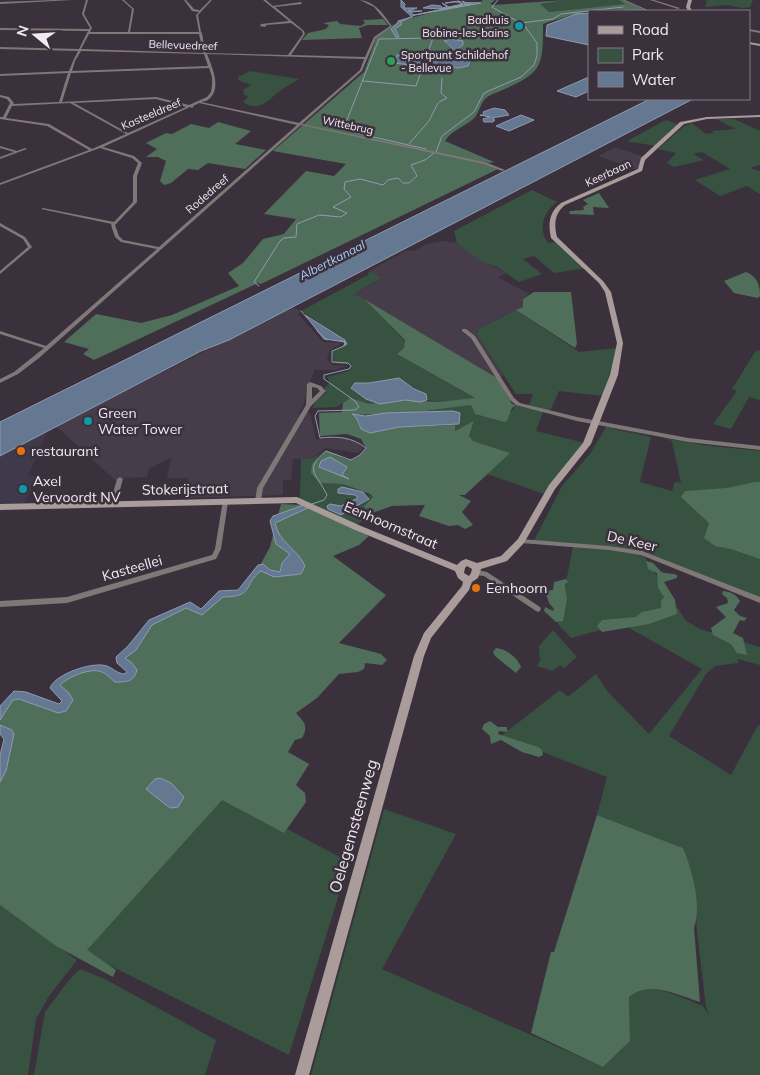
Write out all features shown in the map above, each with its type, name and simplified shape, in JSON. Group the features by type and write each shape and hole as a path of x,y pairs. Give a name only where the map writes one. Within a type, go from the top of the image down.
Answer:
{"street":[{"path":"0,3 71,0"},
{"path":"87,0 83,14 90,32"},
{"path":"123,0 133,9 129,32"},
{"path":"185,0 193,10 198,11 211,0"},
{"path":"264,0 304,34 289,56"},
{"name":"Rodedreef","path":"0,381 26,367 358,72 375,38 391,26 375,6 361,0"},
{"path":"623,0 647,10"},
{"path":"651,0 679,8"},
{"path":"273,7 298,4"},
{"name":"Kasteeldreef","path":"0,184 100,147 200,103 212,92 213,79 205,54 197,15 198,11"},
{"path":"265,26 292,22"},
{"path":"0,29 201,33"},
{"path":"61,100 79,50 90,32"},
{"path":"750,43 760,45"},
{"name":"Bellevuedreef","path":"0,48 366,58"},
{"path":"0,75 210,67"},
{"path":"0,96 8,98 12,103 11,105"},
{"path":"70,102 156,98 192,107"},
{"path":"92,150 51,126 2,118 11,105 61,100 91,112 128,134"},
{"name":"Wittebrug","path":"200,103 491,165 503,170"},
{"name":"Keerbaan","path":"596,423 614,375 619,338 606,288 554,236 554,214 565,203 640,170 643,159 682,124 707,118 760,116"},
{"path":"0,147 15,151"},
{"path":"100,147 133,158 140,163 135,176 135,202 114,223 112,228 120,239 160,248"},
{"path":"0,158 15,151 25,149"},
{"path":"43,209 114,223"},
{"path":"0,224 24,238 30,247 0,273"},
{"path":"464,330 480,346 513,401 596,423 688,440 760,448"},
{"path":"0,332 47,348"},
{"path":"258,501 260,488 309,405"},
{"path":"538,609 485,574 477,570 466,564 463,575 474,577 477,570 504,559 521,541 557,479 585,448 596,423"},
{"path":"113,504 120,479"},
{"name":"Stokerijstraat","path":"0,507 258,501 304,502 313,506"},
{"name":"Kasteellei","path":"0,604 66,600 214,557 218,549 225,502"},
{"name":"Eenhoornstraat","path":"313,506 463,575"},
{"name":"De Keer","path":"521,541 608,548 642,553 760,600"},
{"name":"Oelegemsteenweg","path":"302,1075 418,656 427,636 459,596 463,575"}],"shaded area":[{"path":"615,147 644,157 637,170 598,156"},
{"path":"443,241 457,243 480,260 507,273 498,277 529,294 523,299 523,308 503,316 477,331 504,376 497,378 354,294 382,279 369,271 408,250 414,251 427,244"},
{"path":"292,307 301,311 298,314 323,342 343,343 330,350 327,359 333,365 347,366 335,370 315,370 307,388 304,404 298,414 310,413 316,439 344,438 357,442 364,448 358,453 325,448 311,459 293,459 291,480 283,480 283,495 185,498 188,478 167,478 171,458 149,469 147,477 123,478 116,481 56,426"},
{"path":"47,431 28,476 37,477 24,504 0,504 0,456"}],"green space":[{"path":"483,0 495,0 490,4 494,5 566,0 540,4 549,12 625,4 619,0 622,0 645,10 588,10 588,12 543,24 541,58 534,71 528,77 486,98 474,118 445,141 494,162 490,163 438,153 484,163 498,169 261,284 258,283 94,360 83,354 89,349 64,342 96,314 141,323 172,315 239,286 228,273 243,263 263,239 284,234 296,219 264,214 306,171 334,176 346,164 273,151 364,72 377,36 399,21 461,5 480,3","holes":["451,39 463,45 457,49 468,54 490,49 492,51 473,55 472,61 463,67 429,66 422,74 420,74 420,66 394,63 397,55 404,54 456,58 459,54 444,41"]},
{"path":"566,0 619,0 626,4 549,12 539,4"},
{"path":"707,0 753,0 750,7 742,8 727,5 705,7"},
{"path":"383,19 388,25 368,25 359,28 362,38 302,40 308,33 326,29 329,25 323,23 337,21 340,24 361,26 365,23 363,20"},
{"path":"250,71 299,79 281,90 264,104 254,106 243,102 248,97 244,94 243,90 251,85 238,80 238,77"},
{"path":"716,119 734,119 760,131 760,165 750,168 760,171 760,194 747,186 720,196 695,180 730,169 702,152 693,154 704,160 674,167 667,163 676,153 658,149 683,127 692,123 706,134 714,133 712,131 736,129"},
{"path":"666,120 677,124 655,146 627,141"},
{"path":"218,122 251,131 235,144 266,150 245,169 208,163 198,170 188,169 171,183 164,185 160,181 166,161 158,157 146,157 157,149 146,143 166,133 172,134 191,124 209,128"},
{"path":"532,190 557,202 549,210 544,221 543,232 548,243 555,242 585,268 554,273 534,256 523,259 542,274 519,282 497,267 480,261 457,243 454,231"},
{"path":"599,193 609,208 593,207 594,215 569,214 570,211 584,210 583,207 588,204 583,200"},
{"path":"369,271 382,278 354,294 364,299 405,341 404,348 397,354 476,399 438,402 427,400 426,394 414,389 399,378 352,385 351,388 366,399 380,404 369,405 350,398 337,407 312,408 317,400 326,393 325,387 330,383 327,377 349,371 351,365 334,363 332,351 346,345 347,341 301,311 368,275"},
{"path":"746,272 757,281 760,292 758,298 734,293 724,281"},
{"path":"534,292 571,292 577,344 575,348 516,310 523,307 523,299"},
{"path":"364,299 497,378 512,404 516,405 512,408 507,421 504,422 475,414 471,405 410,413 352,415 357,419 359,426 370,433 399,427 455,425 455,431 474,421 469,436 473,441 510,453 465,495 459,495 471,501 462,512 473,525 465,529 458,525 449,526 419,516 425,505 392,506 375,512 363,507 373,497 370,494 343,484 320,483 311,473 312,464 326,451 351,460 360,455 366,448 361,439 347,434 320,436 319,413 342,412 343,403 350,398 369,404 406,400 438,402 475,398 397,354 404,348 405,340"},
{"path":"516,310 579,352 617,348 604,396 559,391 550,411 543,412 536,431 585,443 544,494 487,474 509,453 473,441 469,437 474,422 455,431 455,425 459,424 460,413 410,413 471,405 475,414 504,422 516,405 528,408 533,394 516,394 477,334 479,329"},
{"path":"760,350 760,400 749,397 731,429 713,424 737,391 732,389 755,352"},
{"path":"606,427 653,436 607,428 651,437 640,482 672,491 675,482 681,483 672,441 663,438 703,445 760,451 760,598 644,556 686,621 700,629 760,647 760,665 738,659 738,663 715,666 706,674 669,736 731,775 758,725 760,726 760,1075 311,1075 384,809 456,834 382,969 603,1067 630,1041 629,997 637,992 656,990 666,992 703,1006 709,1015 706,1007 697,931 695,895 683,848 597,815 607,777 501,736 560,690 568,697 596,674 608,692 649,734 702,669 622,624 571,638 558,624 573,546 534,541 562,486 590,454"},
{"path":"327,450 317,457 320,483 343,484 373,497 363,507 375,512 351,529 297,504 300,496 301,459 311,459","holes":["354,489 368,495 369,499 351,511 338,514 328,509 330,504 341,506 358,498 355,495 338,493"]},
{"path":"760,482 760,559 731,549 715,546 704,538 709,524 681,497 685,491 727,488"},
{"path":"281,504 302,505 369,536 359,545 333,556 386,595 339,643 381,654 387,660 382,665 365,663 364,669 358,672 339,674 317,698 296,713 303,722 305,730 302,738 295,740 288,752 309,764 296,785 305,793 306,802 284,833 222,800 87,950 116,970 113,977 56,946 0,905 0,777 8,735 0,729 0,712 14,695 51,705 66,705 57,690 60,680 97,668 116,677 131,673 122,662 150,623 183,606 200,611 218,596 240,592 258,569 270,547"},
{"path":"646,561 653,563 663,572 677,575 677,578 664,582 675,600 677,614 649,624 602,632 597,626 602,620 636,617 642,612 661,608 661,601 664,597 658,588 657,573 648,569"},
{"path":"566,579 568,582 565,584 567,599 563,621 556,622 544,611 545,607 553,611 554,609 549,603 545,591 553,590 554,582"},
{"path":"723,591 737,597 740,601 734,610 740,616 747,618 744,621 740,620 733,633 743,638 747,655 737,653 731,644 713,635 711,628 726,617 716,607 728,603 727,598 722,594"},
{"path":"553,630 577,657 564,668 560,665 553,671 537,666 540,661 539,646"},
{"path":"496,648 507,652 517,660 521,667 516,673 495,656 493,652"},
{"path":"490,721 498,727 507,727 507,732 499,731 498,734 538,747 542,750 543,755 539,757 522,752 501,740 491,744 490,736 482,729 484,724"},
{"path":"222,794 349,862 289,1055 79,950"},
{"path":"597,815 683,848 695,887 697,908 694,928 700,1002 654,989 637,992 629,997 630,1041 603,1067 531,1033 551,952 554,952"},
{"path":"0,905 77,960 49,996 36,1019 28,1075 0,1075"},
{"path":"80,969 103,978 216,1040 205,1075 34,1075 45,1012 69,980"}],"water":[{"path":"401,0 405,4 404,8 417,8 408,11 422,11 410,12 414,15 463,5 443,9 423,8 432,5 441,6 442,8 447,7 442,3 449,7 462,4 456,2 445,3 459,1 465,5 471,4 465,4 462,1 481,3 412,17 401,7"},
{"path":"588,13 588,45 546,36 547,25 576,14"},
{"path":"409,18 400,22 402,24 395,29 399,37 396,37 391,29 398,21"},
{"path":"451,39 463,41 463,45 458,49 469,55 493,50 473,55 468,66 458,68 429,66 422,74 419,74 419,66 394,63 397,55 404,54 458,57 459,54 444,41"},
{"path":"588,77 588,91 576,97 557,91"},
{"name":"Albertkanaal","path":"648,100 691,100 229,340 201,351 0,456 0,422"},
{"path":"494,108 505,110 509,115 492,118 495,120 493,122 484,122 483,119 490,117 480,115 484,115 483,112"},
{"path":"521,115 534,120 509,131 496,126"},
{"path":"305,315 345,340 347,344 344,346 345,342 324,339"},
{"path":"399,378 414,389 426,394 427,400 420,402 405,400 380,404 366,399 351,388 355,383 369,383"},
{"path":"453,411 460,413 459,424 399,427 370,433 361,429 357,419 352,414 365,416 386,413"},
{"path":"330,457 347,467 342,475 349,479 319,467 321,461"},
{"path":"342,487 363,492 369,499 341,515 328,509 327,506 330,504 341,506 358,498 355,495 338,493 338,489"},
{"path":"304,505 310,507 275,523 280,536 302,560 305,566 301,574 274,577 261,571 240,595 223,597 202,615 186,608 152,625 136,650 125,658 137,670 134,677 129,681 115,682 106,674 97,671 80,674 60,685 69,693 73,700 66,711 58,713 19,699 13,700 0,720 0,706 14,691 26,692 59,704 62,701 50,688 59,678 75,670 93,665 101,665 124,674 127,672 117,663 116,657 128,646 149,620 190,602 201,609 219,591 238,590 258,565 263,564 270,570 280,572 282,563 290,554 276,544 270,521 273,516"},
{"path":"0,725 12,730 14,734 6,771 0,782 0,755 4,739 0,734"},
{"path":"160,778 171,783 184,797 178,807 170,808 146,789 155,779"}],"waterway":[{"path":"436,152 442,136 474,112 484,93 521,77 534,65 537,56 537,43 524,25 492,7 498,0"},
{"path":"596,10 623,7"},
{"path":"521,23 553,19 561,14 588,11"},
{"path":"426,149 343,130 379,39 433,38 427,55"},
{"path":"363,81 416,86 420,75"},
{"path":"439,102 447,98 441,93 442,78"},
{"path":"409,144 429,121 438,103"},
{"path":"259,286 254,282 280,241 284,238 296,237 297,224 319,215 341,217 347,213 333,207 351,197 344,189 345,182 360,179 383,185 388,180 398,178 403,183 409,183 417,176 411,165 425,160 434,153"},
{"path":"301,311 309,320"},
{"path":"317,331 327,340"},
{"path":"312,504 324,500 327,495 314,472 315,463 319,457 326,451 351,460 360,455 366,448 361,444 344,438 320,438 315,416 318,411 355,410 359,407 355,401 324,379 324,375 349,369 351,366 348,363 332,362 332,351 344,346 345,342 341,341"}],"place":[{"name":"Badhuis Bobine-les-bains","path":"519,26"},
{"name":"Sportpunt Schildehof - Bellevue","path":"391,61"},
{"name":"Green Water Tower","path":"88,421"},
{"name":"restaurant","path":"21,451"},
{"name":"Axel Vervoordt NV","path":"23,489"},
{"name":"Eenhoorn","path":"476,588"}]}
